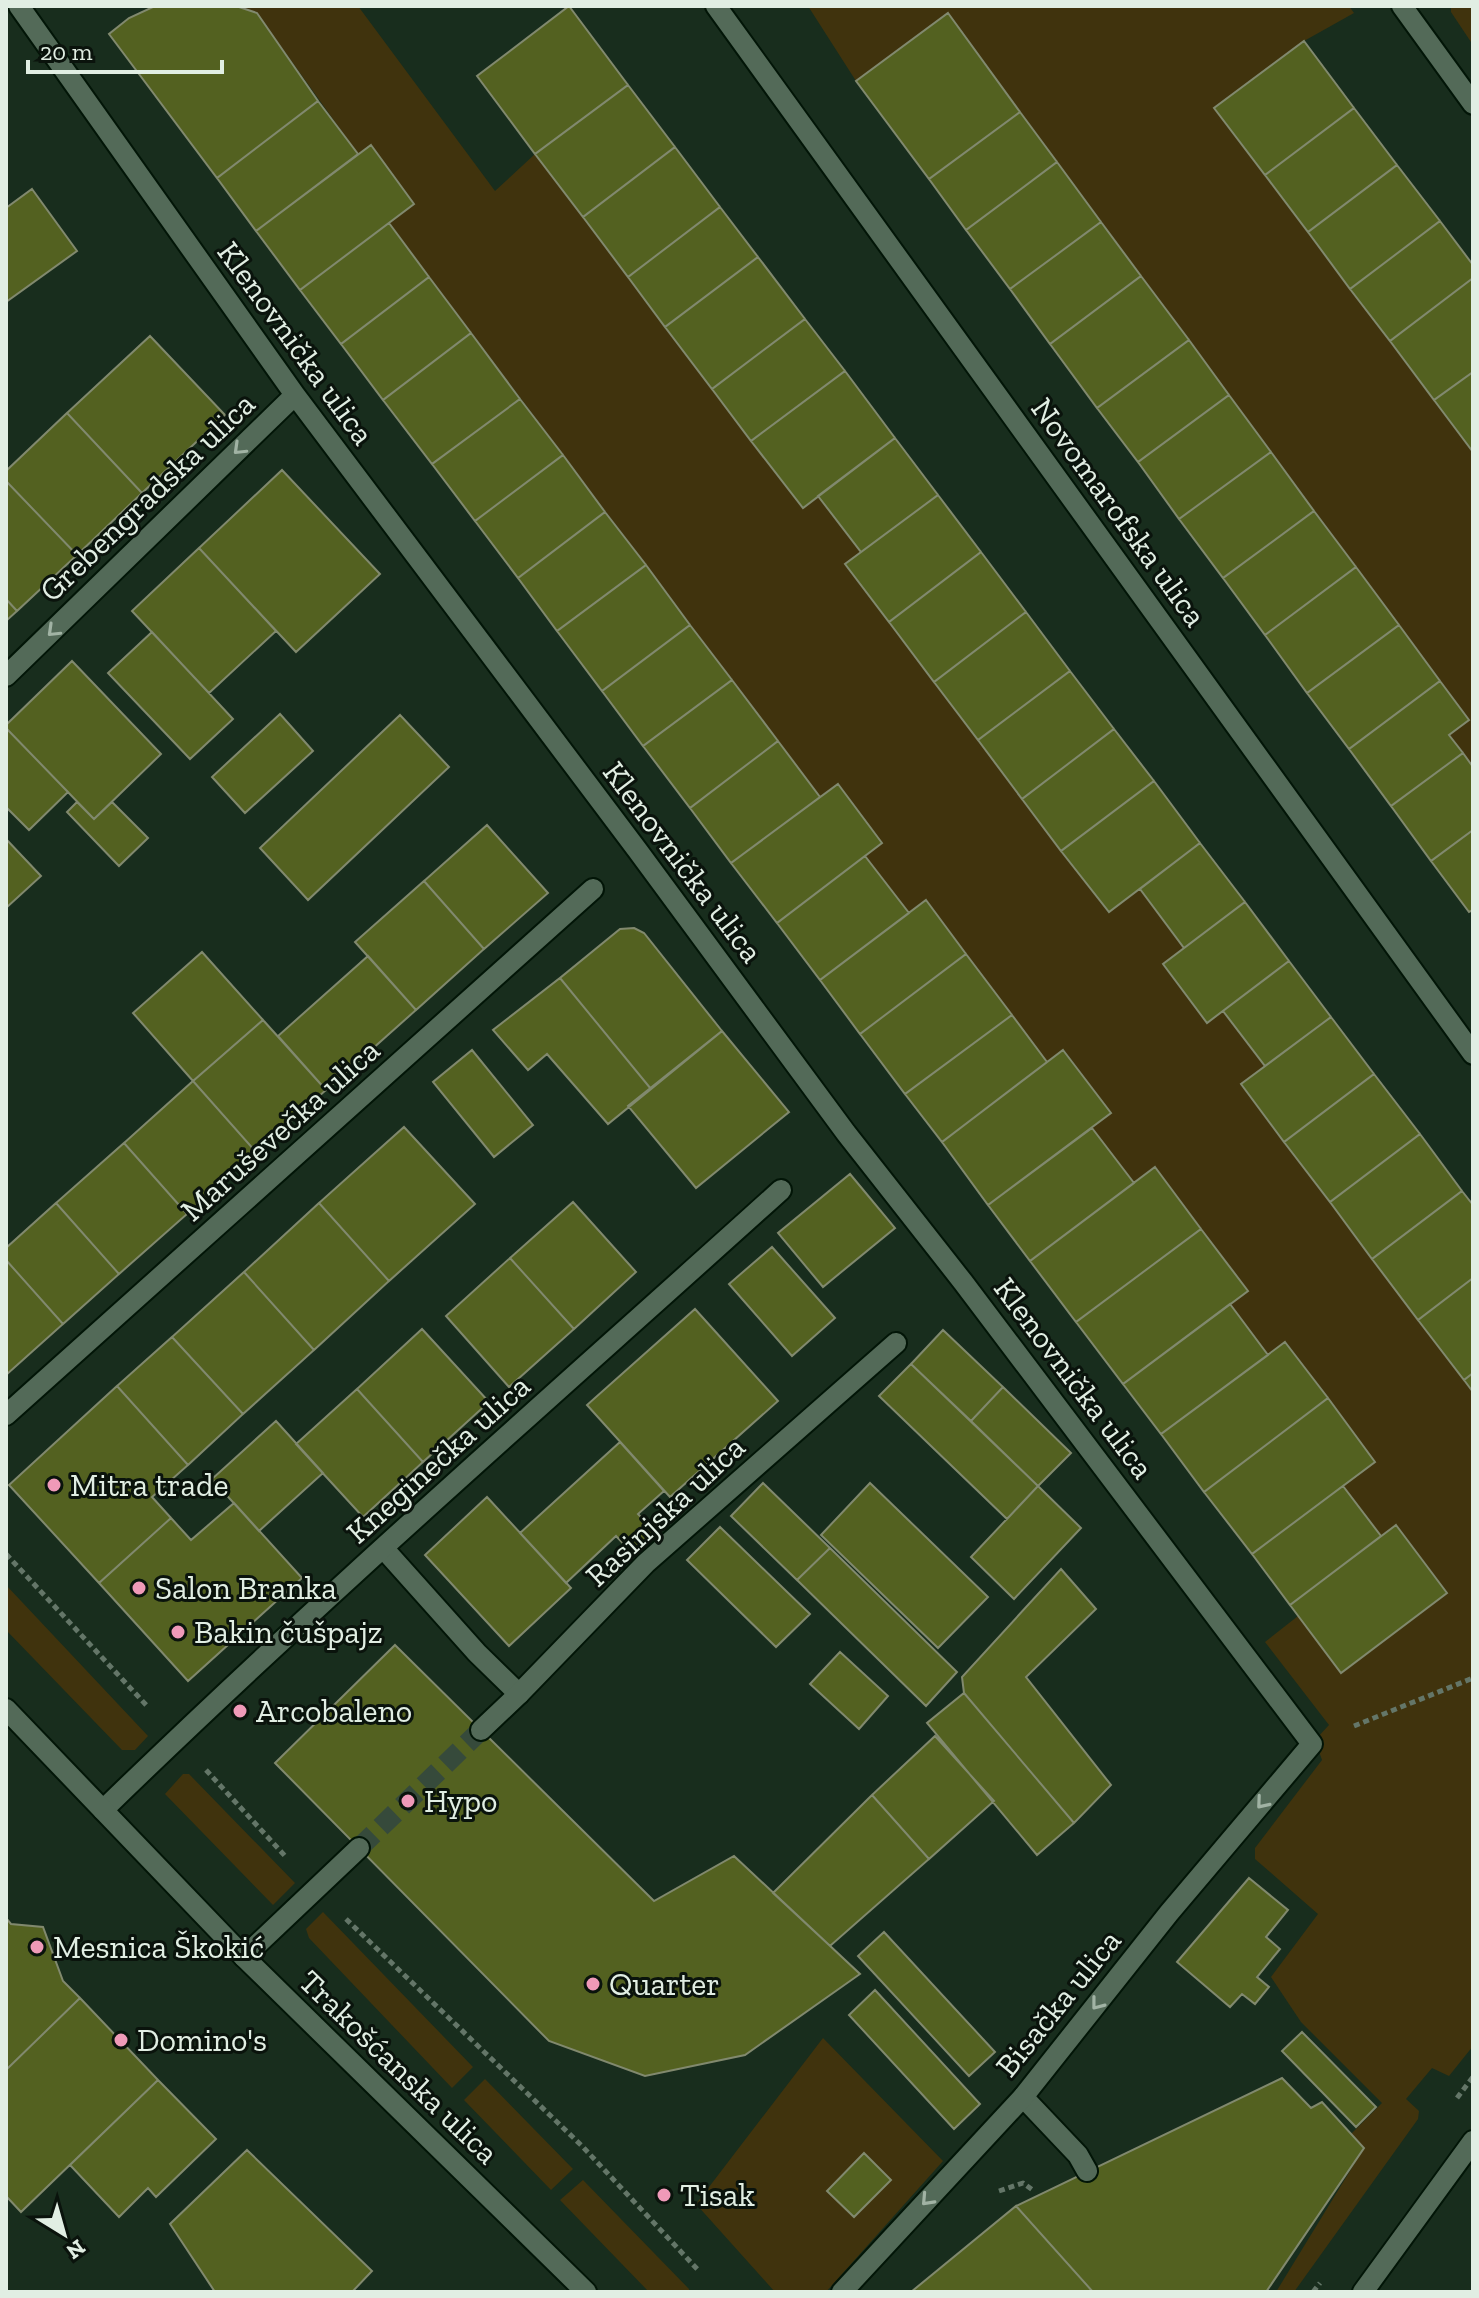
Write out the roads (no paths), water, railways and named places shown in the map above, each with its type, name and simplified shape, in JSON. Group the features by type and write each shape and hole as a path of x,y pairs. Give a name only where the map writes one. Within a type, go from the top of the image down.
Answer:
{"street":[{"name":"Klenovnička ulica","path":"19,6 295,395 846,1133 963,1282 1312,1744"},
{"name":"Novomarofska ulica","path":"716,6 1473,1054"},
{"path":"1402,6 1473,104"},
{"name":"Grebengradska ulica","path":"6,676 295,395"},
{"name":"Maruševečka ulica","path":"6,1415 593,889"},
{"name":"Kneginečka ulica","path":"103,1810 177,1738 781,1190"},
{"name":"Rasinjska ulica","path":"481,1730 646,1563 896,1343"},
{"path":"384,1549 477,1653 519,1694"},
{"name":"Trakošćanska ulica","path":"6,1709 244,1957 575,2289"},
{"name":"Bisačka ulica","path":"842,2292 1023,2097 1169,1913 1312,1744"},
{"path":"244,1957 359,1848"},
{"path":"1023,2097 1078,2155 1087,2171"},
{"path":"1363,2292 1473,2141"}],"tunnel":[{"path":"359,1848 481,1730"}],"place":[{"name":"Mitra trade","path":"54,1485"},
{"name":"Salon Branka","path":"139,1588"},
{"name":"Bakin čušpajz","path":"178,1632"},
{"name":"Arcobaleno","path":"240,1711"},
{"name":"Hypo","path":"408,1801"},
{"name":"Mesnica Škokić","path":"37,1947"},
{"name":"Quarter","path":"593,1984"},
{"name":"Domino's","path":"121,2040"},
{"name":"Tisak","path":"664,2195"}]}
